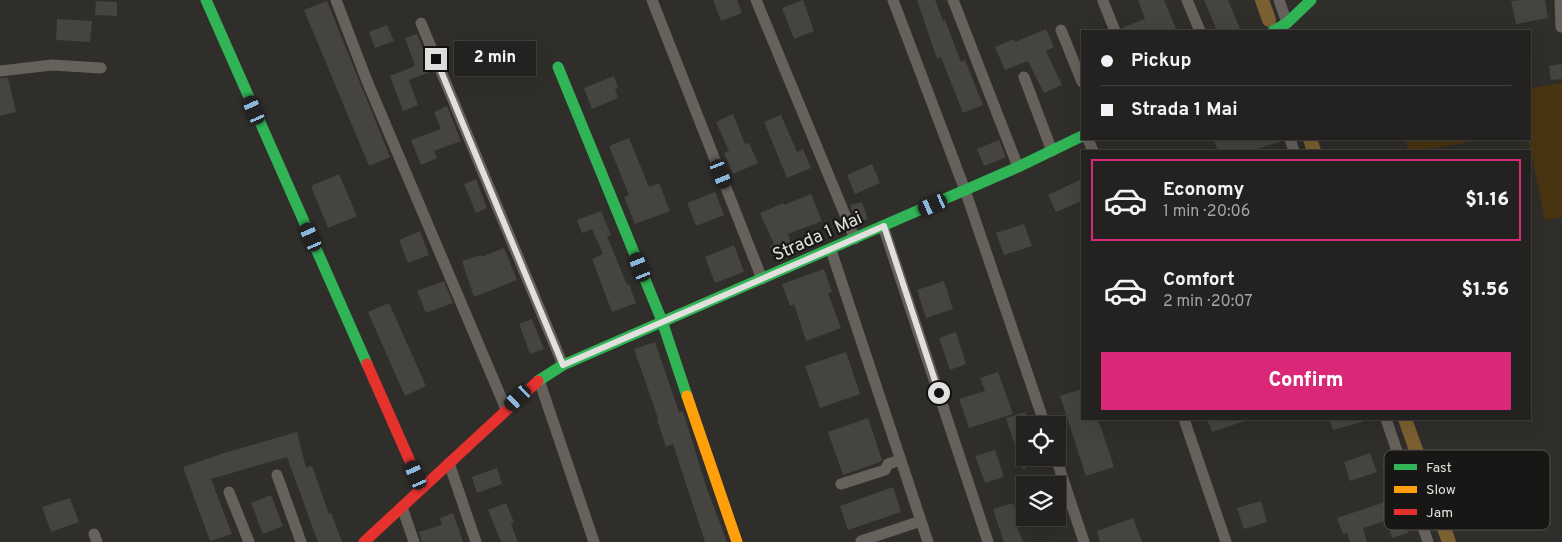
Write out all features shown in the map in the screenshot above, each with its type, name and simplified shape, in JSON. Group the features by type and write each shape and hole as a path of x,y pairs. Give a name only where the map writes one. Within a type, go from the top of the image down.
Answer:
{"street":[{"path":"206,0 416,475 424,486"},
{"path":"336,0 367,81 506,409"},
{"path":"652,0 762,279"},
{"path":"756,0 855,239"},
{"path":"893,0 965,190 1042,416"},
{"path":"952,0 1018,167"},
{"path":"1187,0 1200,30"},
{"path":"1279,0 1287,23"},
{"path":"1275,30 1287,23 1311,0"},
{"path":"1560,0 1561,27"},
{"path":"1103,1 1115,30"},
{"path":"421,22 563,365"},
{"path":"1062,30 1081,79"},
{"path":"0,71 52,65 102,68"},
{"path":"558,66 662,321 737,542"},
{"path":"1024,77 1052,150"},
{"name":"Strada 1 Mai","path":"364,542 506,409 539,380 563,365 831,250 1018,167 1081,136"},
{"path":"884,226 988,542"},
{"path":"831,250 928,542"},
{"path":"539,380 594,542"},
{"path":"1184,420 1226,542"},
{"path":"1386,420 1397,450"},
{"path":"841,484 885,470 888,464 900,460"},
{"path":"449,463 476,542"},
{"path":"1059,466 1084,542"},
{"path":"278,475 301,542"},
{"path":"228,492 249,542"},
{"path":"402,507 414,542"},
{"path":"861,541 921,521"},
{"path":"1424,530 1428,542"}],"shaded area":[{"path":"1562,83 1562,217 1545,220 1528,140 1531,140 1531,88"},
{"path":"1406,140 1480,140 1424,150 1408,150"}],"building":[{"path":"713,0 737,0 742,13 721,21"},
{"path":"803,0 814,31 794,39 782,8"},
{"path":"917,0 935,0 961,62 965,60 983,105 963,113 941,57 937,59"},
{"path":"1138,0 1164,0 1177,30 1122,30 1122,28 1145,19"},
{"path":"1204,0 1228,0 1241,30 1217,30"},
{"path":"1545,0 1548,18 1516,24 1511,1"},
{"path":"96,1 117,2 117,16 95,15"},
{"path":"327,1 390,157 369,166 304,10"},
{"path":"57,19 92,21 90,42 56,40"},
{"path":"387,25 394,41 375,48 369,32"},
{"path":"1046,29 1054,47 1046,51 1062,85 1044,93 1028,61 1005,70 995,47 1014,39 1015,42"},
{"path":"417,34 432,71 409,80 418,105 403,111 390,76 415,66 405,38"},
{"path":"1562,64 1562,79 1551,80 1549,66"},
{"path":"614,76 618,88 615,89 618,98 592,109 584,88"},
{"path":"0,78 8,78 16,112 0,116"},
{"path":"447,106 461,141 434,151 437,158 421,165 411,140 441,129 434,112"},
{"path":"733,114 745,144 749,143 758,163 733,174 724,153 729,151 716,122"},
{"path":"781,115 797,152 803,149 811,168 787,178 764,122"},
{"path":"629,138 649,187 659,183 670,211 635,224 624,197 629,195 609,146"},
{"path":"999,140 1006,157 984,166 977,149"},
{"path":"1213,140 1282,141 1253,150 1218,150"},
{"path":"872,164 880,183 855,194 847,175"},
{"path":"339,174 357,216 328,228 311,186"},
{"path":"476,179 487,208 476,213 464,184"},
{"path":"1081,179 1081,201 1056,212 1048,195"},
{"path":"715,192 724,215 696,226 687,203"},
{"path":"811,194 822,221 788,234 793,249 774,256 770,246 774,244 760,213"},
{"path":"862,202 868,219 857,223 850,205"},
{"path":"601,211 611,235 607,236 636,303 612,312 592,259 603,254 592,229 582,233 577,220"},
{"path":"1024,224 1032,246 1004,255 996,233"},
{"path":"420,231 429,255 408,263 399,240"},
{"path":"734,245 744,272 715,283 705,257"},
{"path":"504,248 517,280 474,297 462,261 481,255 481,257"},
{"path":"824,269 832,292 828,293 841,328 806,341 794,304 790,306 782,284"},
{"path":"444,281 453,303 426,313 417,291"},
{"path":"944,281 953,309 926,318 917,290"},
{"path":"389,303 426,386 405,396 368,312"},
{"path":"532,319 544,349 530,354 519,324"},
{"path":"956,332 966,364 950,370 939,338"},
{"path":"655,342 679,412 683,411 707,489 727,542 705,542 673,444 666,447 634,349"},
{"path":"846,352 860,394 820,408 805,366"},
{"path":"998,372 1013,414 969,428 959,399 985,391 980,378"},
{"path":"1081,389 1081,420 1098,420 1114,467 1086,476 1060,396"},
{"path":"1025,412 1027,416 1016,416 1016,448 1006,418"},
{"path":"868,418 882,460 843,475 828,432"},
{"path":"1207,420 1245,420 1245,421 1212,432"},
{"path":"1329,420 1362,420 1362,422 1333,430"},
{"path":"297,432 306,468 312,466 329,514 331,513 342,542 318,542 287,457 211,479 232,534 210,541 183,467"},
{"path":"995,450 1004,477 985,483 975,456"},
{"path":"1370,453 1377,472 1350,481 1344,462"},
{"path":"497,468 502,484 477,493 472,477"},
{"path":"893,487 901,512 848,530 840,506"},
{"path":"271,495 283,526 263,534 251,503"},
{"path":"70,498 79,522 51,532 42,507"},
{"path":"1261,501 1267,522 1244,529 1237,508"},
{"path":"1384,502 1384,521 1363,528 1367,542 1350,542 1347,533 1343,534 1337,518"},
{"path":"506,503 514,522 511,524 518,542 501,542 488,510"},
{"path":"1013,503 1016,511 1016,526 1023,542 1004,542 993,509"},
{"path":"453,513 463,542 422,542 419,532 442,525 440,518"},
{"path":"1133,518 1142,542 1100,542 1097,531"},
{"path":"1390,530 1407,530 1408,533 1392,538"}],"waterway":[{"path":"1262,0 1269,20"},
{"path":"1310,140 1314,150"},
{"path":"1405,420 1416,450"},
{"path":"1445,530 1449,542"}],"traffic: fast":[{"path":"206,0 367,364"},
{"path":"1275,30 1287,23 1311,0"},
{"path":"558,67 662,321 687,396"},
{"path":"538,381 563,365 1018,167 1081,136"}],"traffic: slow":[{"path":"687,396 737,542"}],"traffic: jam":[{"path":"367,364 416,475 424,486"},
{"path":"364,542 538,381"}],"route":[{"path":"436,59 563,365 884,226 939,393"}]}
